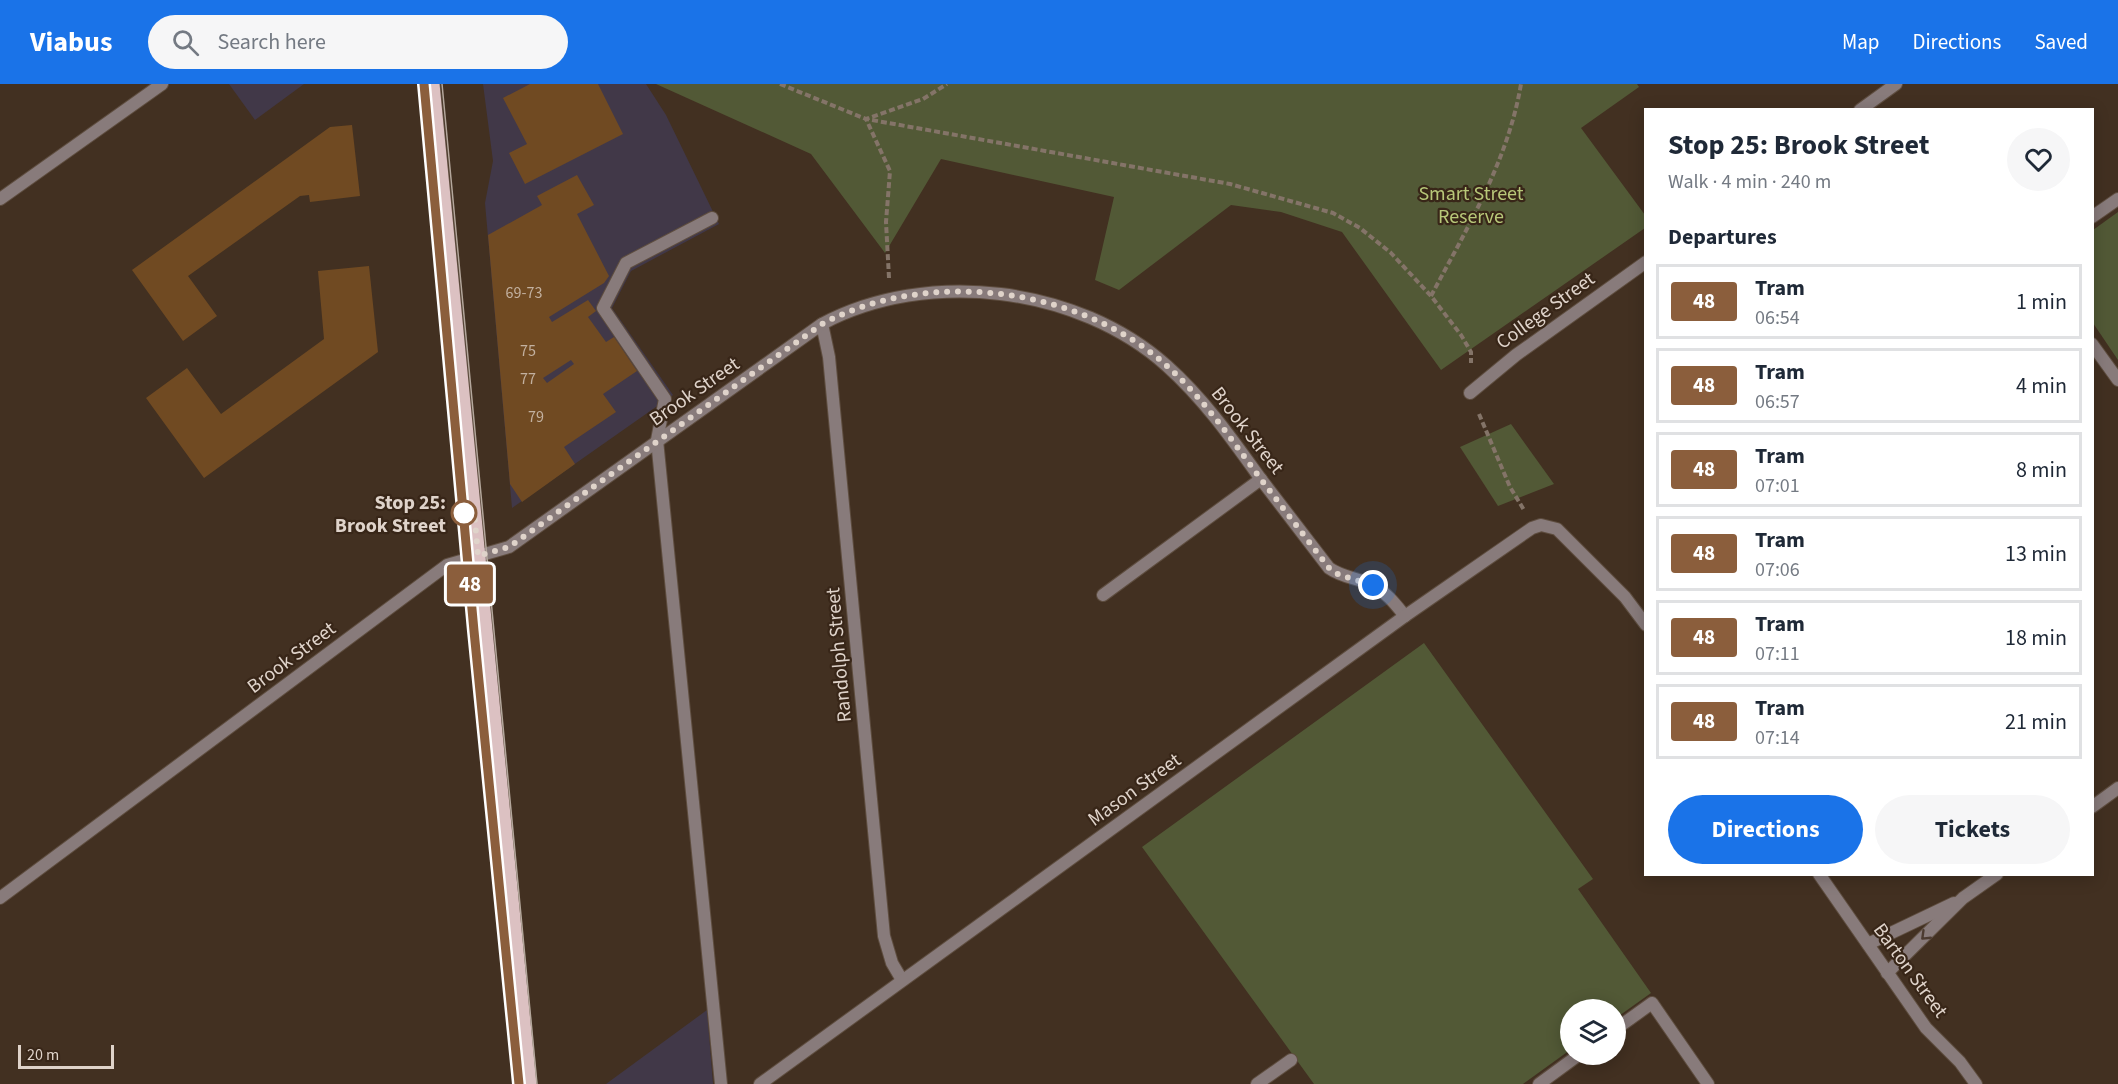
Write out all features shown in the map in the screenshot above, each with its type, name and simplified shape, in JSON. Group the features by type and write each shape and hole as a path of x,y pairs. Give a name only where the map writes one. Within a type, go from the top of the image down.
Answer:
{"main road":[{"path":"432,84 529,1084"}],"street":[{"path":"0,199 162,84"},
{"path":"1863,108 1896,84"},
{"path":"2094,216 2118,199"},
{"path":"712,218 626,263 603,308 665,399 657,440 721,1084"},
{"name":"College Street","path":"1470,393 1516,355 1644,263"},
{"name":"Brook Street","path":"0,898 447,565 509,547 822,324 837,316 891,299 962,290 1033,300 1106,325 1141,345 1187,385 1213,414 1329,568 1339,575 1373,585 1405,616"},
{"name":"Randolph Street","path":"822,324 829,357 884,936 892,963 902,980"},
{"path":"2094,347 2118,380"},
{"path":"1103,595 1261,478"},
{"name":"Mason Street","path":"763,1083 1405,616 1532,528 1541,525 1557,529 1625,597 1644,622"},
{"path":"2094,806 2118,788"},
{"name":"Barton Street","path":"1820,876 1926,1028 1960,1062 1976,1084"},
{"path":"1868,944 1963,898 1994,876"},
{"path":"1887,973 1963,898"},
{"path":"1626,1022 1652,1003 1707,1084"},
{"path":"1257,1084 1291,1060"},
{"path":"1539,1084 1565,1065"}],"path":[{"path":"780,84 866,119 1230,184 1333,213 1360,228 1391,253 1431,296 1489,186 1515,117 1521,84"},
{"path":"866,119 923,99 947,84"},
{"path":"866,119 890,171 886,222 891,299"}],"shaded area":[{"path":"229,84 304,84 255,120"},
{"path":"483,84 646,84 666,115 719,224 631,271 612,308 673,395 512,508 485,203 493,161"},
{"path":"707,1010 713,1084 606,1084"}],"green space":[{"name":"Smart Street Reserve","path":"656,84 1637,84 1639,87 1581,128 1644,214 1644,229 1441,370 1342,232 1281,212 1231,205 1119,290 1095,280 1114,197 941,159 885,253 811,154"},
{"path":"2118,212 2118,360 2094,324 2094,229"},
{"path":"1511,424 1554,484 1498,506 1460,447"},
{"path":"1424,643 1593,879 1578,889 1651,993 1626,1011 1626,999 1560,999 1560,1057 1523,1084 1314,1084 1142,847"}],"building":[{"path":"530,84 598,84 623,134 525,184 509,153 527,144 503,98"},
{"path":"352,125 360,196 310,202 309,195 300,196 188,276 217,316 183,341 132,270 330,127"},
{"path":"577,175 594,205 577,214 609,276 604,283 549,317 552,322 588,300 596,311 588,317 606,342 614,337 637,371 603,394 616,412 564,447 575,464 522,502 510,484 488,235 542,205 537,196","holes":["571,360 574,364 547,383 543,378"]},
{"path":"369,266 378,352 204,478 146,398 187,368 221,414 324,339 318,271"}],"tram line":[{"path":"424,84 474,631 519,1084"},
{"name":"48","path":"424,84 474,631 519,1084"},
{"path":"442,84 537,1084"}],"place":[{"name":"Stop 25: Brook Street","path":"464,513"}],"route":[{"path":"464,513 474,509 478,556 509,547 822,324 837,316 891,299 923,293 962,290 1033,300 1106,325 1141,345 1187,385 1213,414 1329,568 1339,575 1373,585"}]}
